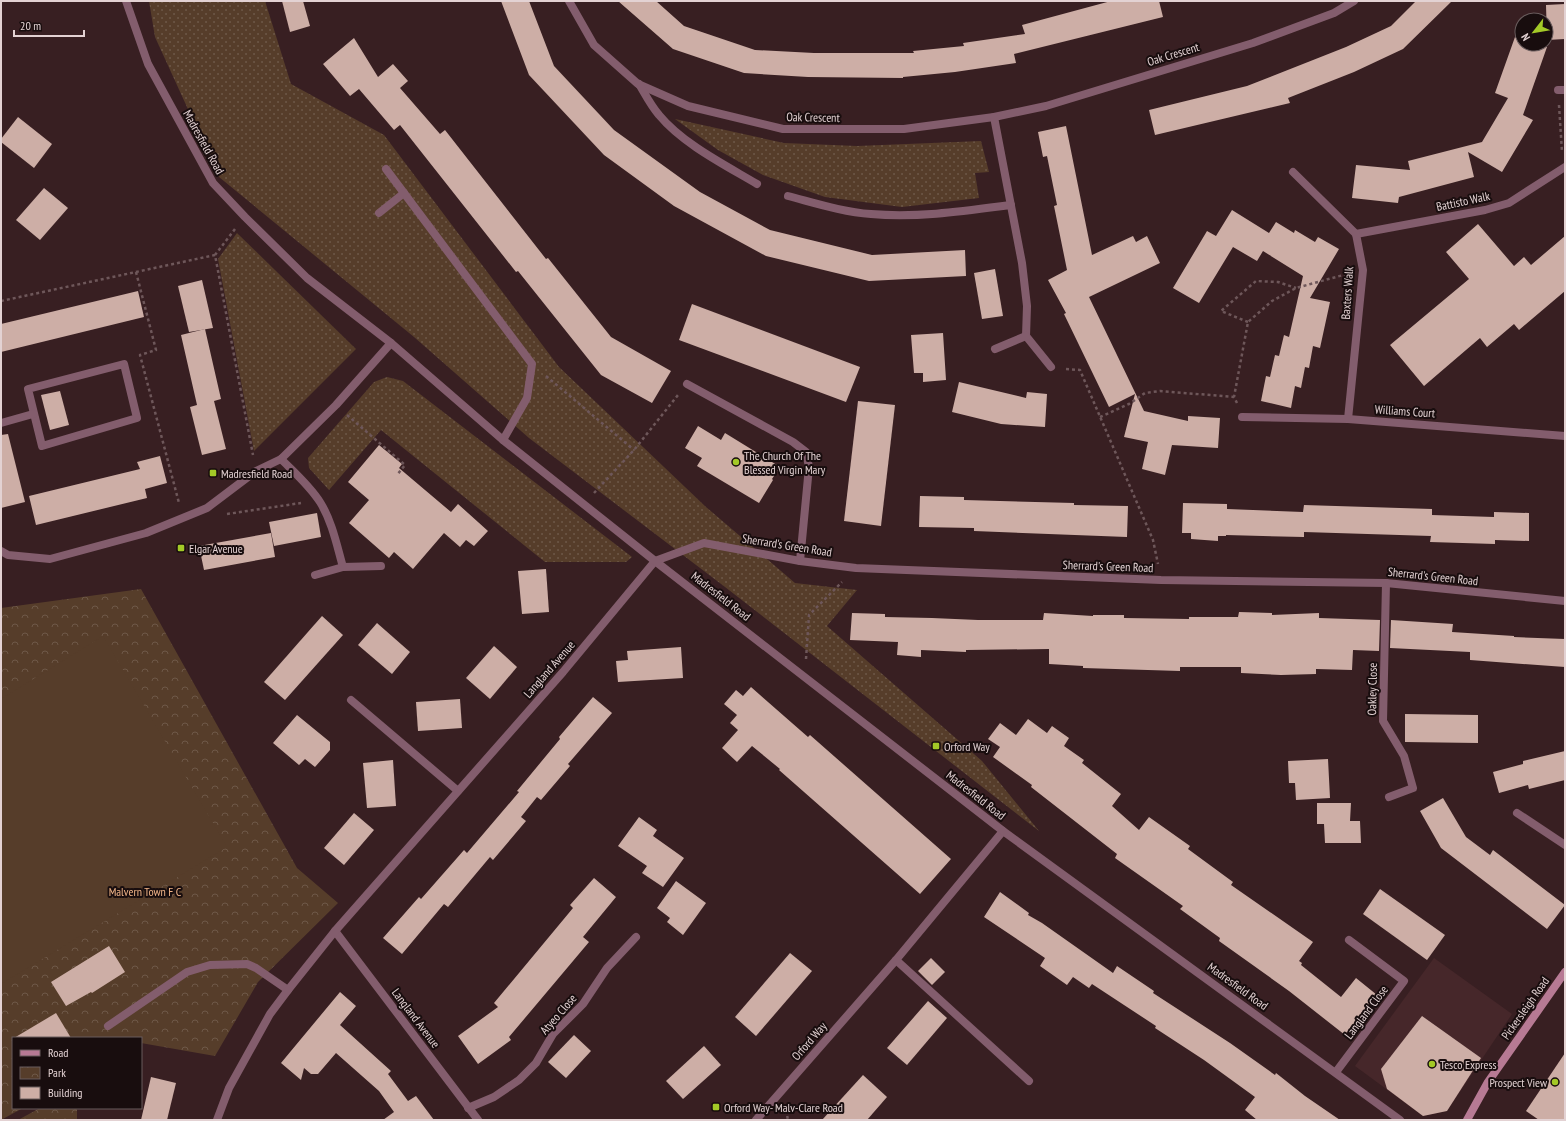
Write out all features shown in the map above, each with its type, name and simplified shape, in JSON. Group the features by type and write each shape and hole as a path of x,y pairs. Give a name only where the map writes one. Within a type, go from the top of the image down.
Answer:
{"main road":[{"name":"Pickersleigh Road","path":"1467,1120 1488,1082 1565,972"}],"street":[{"name":"Madresfield Road","path":"126,1 148,64 213,183 245,218 307,278 391,343 503,440 655,561 1003,831 1400,1120"},
{"name":"Oak Crescent","path":"569,1 594,45 638,84 659,115 673,130 714,159 757,184"},
{"name":"Oak Crescent","path":"638,84 688,106 783,129 904,129 994,117 1046,106 1252,43 1334,13 1354,1"},
{"path":"994,117 1022,263 1027,306 1026,336 1051,367"},
{"name":"Battisto Walk","path":"1356,234 1485,210 1509,202 1564,167"},
{"path":"386,169 532,364 527,398 503,440"},
{"path":"1292,172 1356,234"},
{"path":"379,213 404,193"},
{"path":"788,196 845,211 872,214 919,215 967,211 1011,205"},
{"name":"Baxters Walk","path":"1348,419 1362,270 1356,234"},
{"path":"995,349 1026,336"},
{"path":"1,551 8,555 50,559 146,533 207,508 256,471 281,459 336,405 391,343"},
{"path":"124,364 137,418 42,446 33,414 28,389 124,364"},
{"path":"687,384 793,442 806,452 809,467 800,561"},
{"path":"1,423 33,414"},
{"name":"Williams Court","path":"1242,417 1348,419 1565,436"},
{"path":"281,459 301,479 321,503 334,536 343,567"},
{"name":"Sherrard's Green Road","path":"655,561 704,543 800,561 856,568 1161,580 1386,583 1565,601"},
{"name":"Langland Avenue","path":"217,1120 229,1088 270,1014 288,990 335,931 563,672 655,561"},
{"path":"316,574 343,567 381,566"},
{"name":"Oakley Close","path":"1386,583 1383,721 1404,756 1413,788 1389,797"},
{"path":"351,700 458,791"},
{"path":"1517,813 1565,845"},
{"name":"Orford Way","path":"756,1120 896,960 1003,831"},
{"name":"Langland Avenue","path":"335,931 478,1120"},
{"name":"Atyeo Close","path":"468,1108 494,1097 519,1080 536,1063 553,1034 583,1004 607,968 636,936"},
{"name":"Langland Close","path":"1336,1072 1404,981 1349,940"},
{"path":"896,960 1029,1081"},
{"path":"108,1026 187,972 210,965 247,964 256,968 288,990"}],"path":[{"path":"1561,90 1564,167"},
{"path":"1,301 214,255 245,218"},
{"path":"214,255 256,471"},
{"path":"1242,417 1234,397 1248,322 1272,301 1296,288 1362,270"},
{"path":"136,272 156,350 140,355 183,519"},
{"path":"1248,322 1221,311 1256,281 1278,282 1296,288"},
{"path":"532,364 634,450"},
{"path":"1051,367 1080,370 1153,540 1161,580"},
{"path":"584,504 634,450 687,384"},
{"path":"1100,417 1129,404 1145,393 1160,391 1234,397"},
{"path":"336,405 405,465 397,475"},
{"path":"213,504 226,514 308,502 317,498"},
{"path":"805,677 809,615 856,568"}],"shaded area":[{"path":"1434,958 1512,1014 1447,1111 1423,1116 1355,1066"}],"green space":[{"path":"149,1 265,1 291,84 384,135 559,367 706,507 795,583 857,590 827,626 982,761 1039,831 725,587 529,438 414,337 219,177 155,37"},
{"path":"675,119 784,143 857,146 981,141 989,172 975,173 979,198 902,207 825,197 763,175 718,150"},
{"path":"237,233 356,349 254,451 218,259"},
{"path":"387,377 403,381 632,557 626,562 545,562 381,430 329,490 309,468 308,458 374,382"},
{"name":"Malvern Town F C","path":"141,589 297,868 338,903 258,982 215,1056 142,1043 142,1037 12,1037 12,1109 21,1109 1,1120 1,608"},
{"path":"103,636 227,847 1,984 1,699"},
{"path":"38,1109 77,1109 77,1120 18,1120"}],"building":[{"path":"282,1 303,1 310,26 290,32"},
{"path":"501,1 529,1 554,66 614,130 700,192 770,230 872,255 965,250 966,276 869,281 766,256 674,206 604,155 529,75"},
{"path":"618,1 656,1 684,26 755,50 814,53 914,53 913,51 964,46 963,43 1025,34 1022,25 1111,1 1159,1 1163,17 1014,54 1016,63 903,78 808,77 744,73 673,49"},
{"path":"1416,1 1452,1 1403,49 1354,72 1288,98 1290,103 1155,135 1149,110 1247,86 1346,47 1391,26"},
{"path":"1565,4 1565,39 1554,40 1554,12 1546,12 1546,5"},
{"path":"354,38 378,77 393,64 408,81 400,88 440,134 445,130 546,259 548,258 611,337 671,371 652,403 601,375 518,271 516,272 400,125 394,130 359,89 350,96 323,64"},
{"path":"1514,40 1514,52 1545,52 1523,115 1533,120 1502,172 1468,152 1474,177 1399,197 1398,203 1352,198 1356,165 1410,170 1408,161 1482,142 1508,98 1495,93"},
{"path":"18,117 52,144 34,168 1,142 1,139"},
{"path":"1066,126 1092,255 1133,236 1136,242 1147,236 1160,263 1089,297 1144,411 1188,421 1188,416 1220,418 1218,448 1172,445 1165,475 1142,469 1148,442 1124,437 1135,394 1109,407 1064,314 1066,313 1048,280 1067,270 1054,206 1057,205 1047,156 1043,157 1038,132"},
{"path":"44,188 68,208 40,240 16,220"},
{"path":"1232,210 1269,233 1276,222 1294,233 1295,230 1315,242 1318,237 1339,249 1310,298 1330,302 1320,348 1313,346 1309,368 1305,367 1301,388 1295,386 1291,408 1261,401 1266,376 1270,377 1275,355 1279,356 1284,335 1289,337 1303,276 1263,251 1257,261 1233,247 1199,303 1173,288 1207,231 1216,236"},
{"path":"1478,224 1514,266 1524,257 1531,265 1565,236 1565,291 1519,330 1514,324 1487,347 1480,338 1424,386 1390,345 1469,279 1446,252"},
{"path":"995,269 1003,316 982,319 974,273"},
{"path":"202,280 213,328 189,332 178,286"},
{"path":"138,291 144,317 1,352 1,324"},
{"path":"692,304 860,367 846,402 679,340"},
{"path":"205,329 221,399 214,401 226,449 202,455 190,407 197,405 181,335"},
{"path":"943,333 946,380 923,382 923,373 914,373 911,335"},
{"path":"959,382 1026,398 1027,392 1047,394 1045,427 1001,424 952,412"},
{"path":"60,391 69,425 50,430 41,395"},
{"path":"858,401 895,405 881,526 844,521"},
{"name":"The Church Of The Blessed Virgin Mary","path":"698,426 721,440 725,433 780,467 759,503 697,466 702,458 685,448"},
{"path":"8,434 25,502 1,508 1,435"},
{"path":"379,445 402,464 399,468 451,512 458,504 488,531 474,546 466,540 460,547 444,533 413,569 394,552 389,558 349,523 369,500 348,482"},
{"path":"160,456 167,483 145,489 147,498 36,525 29,496 140,469 137,462"},
{"path":"920,496 964,497 964,500 1128,506 1127,537 974,531 974,528 919,527"},
{"path":"1183,503 1227,504 1227,509 1303,512 1304,505 1432,509 1432,515 1494,517 1494,512 1529,513 1529,541 1495,540 1495,544 1430,542 1431,536 1304,532 1304,537 1226,535 1218,536 1218,541 1191,539 1191,533 1182,533"},
{"path":"317,513 321,537 274,546 269,522"},
{"path":"271,533 275,557 204,570 199,546"},
{"path":"546,569 549,612 522,614 518,571"},
{"path":"1239,612 1272,613 1272,615 1319,613 1319,618 1380,620 1379,651 1353,650 1352,670 1316,669 1316,674 1281,675 1241,673 1241,667 1180,667 1180,671 1083,668 1083,666 1049,664 1049,649 966,650 966,652 921,650 921,657 897,655 898,642 850,640 852,613 885,614 885,617 978,620 1043,620 1044,613 1093,616 1124,615 1124,618 1189,619 1189,617 1238,617"},
{"path":"322,616 343,635 285,700 264,682"},
{"path":"1391,620 1453,624 1452,632 1565,639 1565,667 1470,660 1470,652 1390,648"},
{"path":"377,623 410,652 392,674 358,645"},
{"path":"494,646 517,667 490,699 466,678"},
{"path":"681,647 683,678 618,682 616,661 628,660 627,651"},
{"path":"751,687 808,737 810,735 951,859 920,894 779,770 780,769 752,746 737,762 722,748 738,730 730,723 737,715 724,704 736,690 743,696"},
{"path":"593,697 612,713 568,764 570,766 541,800 537,797 521,817 526,821 493,860 490,857 448,907 444,904 402,954 383,938 419,897 421,899 464,850 467,853 519,792 517,791 560,739 559,737"},
{"path":"460,699 462,728 418,731 416,702"},
{"path":"1405,714 1478,715 1478,743 1405,742"},
{"path":"297,715 330,742 330,750 315,767 305,759 299,765 273,743"},
{"path":"1028,719 1047,733 1052,726 1069,738 1064,746 1084,760 1082,763 1121,794 1112,806 1139,830 1149,817 1190,846 1188,849 1233,882 1231,885 1313,942 1299,961 1302,963 1301,965 1341,997 1356,978 1377,995 1345,1035 1289,991 1219,941 1220,938 1180,909 1183,906 1115,858 1117,854 1031,787 1032,785 993,757 1000,747 988,739 1000,723 1016,735"},
{"path":"1565,751 1565,780 1529,789 1528,785 1499,793 1493,772 1523,764 1523,761"},
{"path":"1328,759 1330,798 1296,800 1295,783 1289,783 1288,761"},
{"path":"393,760 396,806 367,808 363,763"},
{"path":"1443,798 1466,837 1490,855 1493,850 1565,905 1547,929 1441,848 1420,811"},
{"path":"1317,803 1351,803 1350,821 1360,821 1361,843 1325,843 1324,824 1317,824"},
{"path":"354,813 374,830 344,865 324,848"},
{"path":"639,817 657,830 653,836 684,858 663,887 642,873 647,866 618,846"},
{"path":"594,878 616,897 583,937 589,942 509,1037 511,1040 478,1064 458,1036 498,1007 494,1003 573,908 570,905"},
{"path":"676,881 706,903 683,935 667,922 670,918 657,908"},
{"path":"1380,889 1445,935 1427,960 1363,914"},
{"path":"1000,892 1029,913 1028,915 1042,923 1113,973 1117,966 1154,991 1153,993 1230,1043 1275,1075 1276,1073 1305,1096 1340,1120 1257,1120 1245,1110 1255,1097 1204,1060 1155,1028 1156,1026 1092,984 1089,988 1073,977 1067,985 1040,966 1045,958 984,917"},
{"path":"109,946 125,972 92,993 91,992 66,1006 51,982"},
{"path":"790,953 812,971 756,1036 735,1017"},
{"path":"931,958 945,972 932,985 918,971"},
{"path":"340,992 356,1006 340,1025 391,1071 388,1074 408,1101 416,1096 434,1120 383,1120 394,1112 379,1091 336,1053 318,1074 311,1074 304,1068 301,1080 281,1063"},
{"path":"928,1001 947,1018 907,1065 887,1048"},
{"path":"56,1013 70,1037 16,1037"},
{"name":"Tesco Express","path":"1422,1016 1481,1058 1447,1111 1423,1116 1387,1089 1381,1069"},
{"path":"574,1035 591,1051 566,1078 548,1062"},
{"path":"704,1046 721,1065 683,1099 666,1081"},
{"name":"Prospect View","path":"1565,1053 1565,1120 1539,1120 1526,1111"},
{"path":"863,1075 887,1097 867,1120 822,1120"},
{"path":"151,1077 176,1083 167,1120 141,1120"}],"place":[{"name":"The Church Of The Blessed Virgin Mary","path":"736,462"},
{"name":"Madresfield Road","path":"213,473"},
{"name":"Elgar Avenue","path":"181,548"},
{"name":"Orford Way","path":"936,746"},
{"name":"Tesco Express","path":"1432,1064"},
{"name":"Prospect View","path":"1555,1082"},
{"name":"Orford Way- Malv-Clare Road","path":"716,1107"}]}
